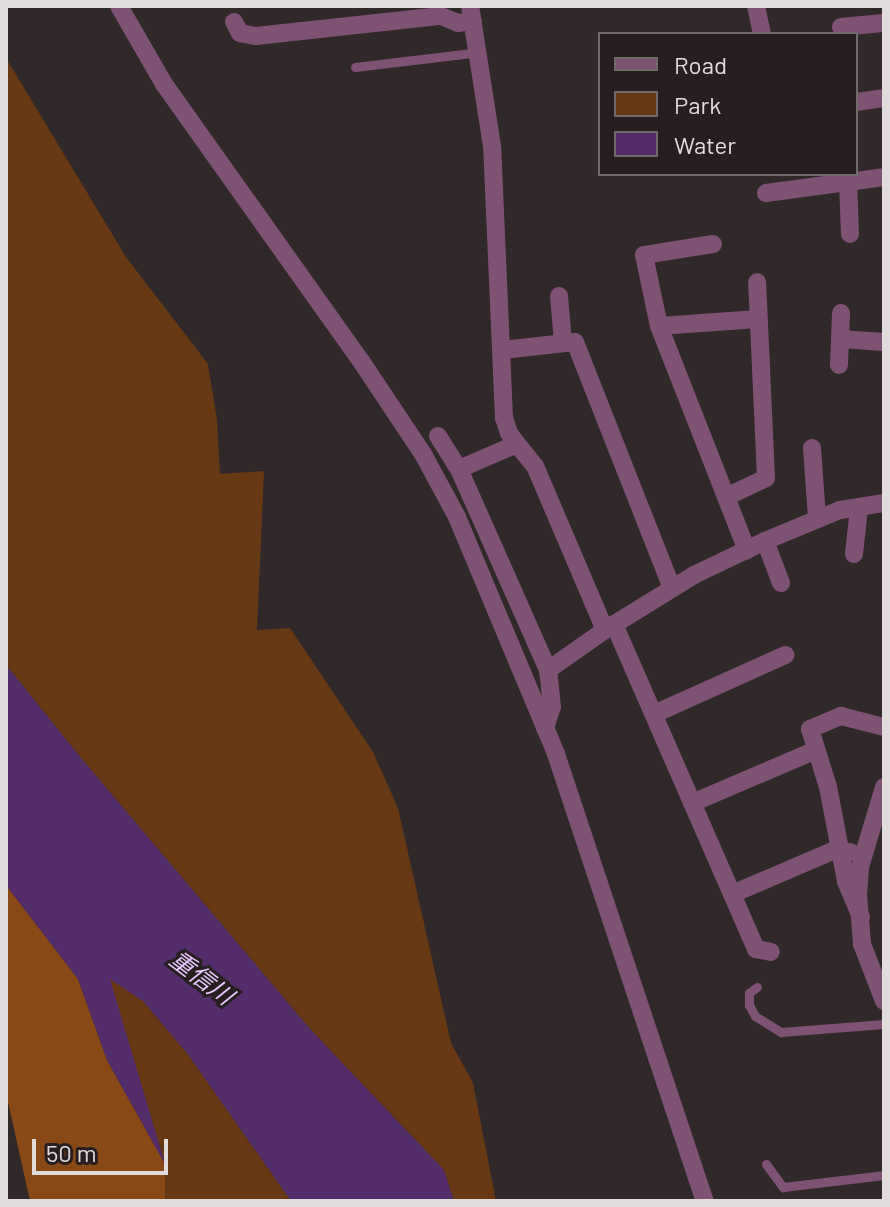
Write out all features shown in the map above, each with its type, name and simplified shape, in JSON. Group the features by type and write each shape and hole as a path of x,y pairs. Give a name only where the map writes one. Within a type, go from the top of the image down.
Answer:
{"street":[{"path":"119,6 164,84 423,454 457,517 545,728 606,897 705,1201"},
{"path":"756,6 762,32"},
{"path":"868,6 884,24"},
{"path":"234,22 240,33 256,36 441,16 458,23 472,14 492,146 504,418 517,444 535,466 654,714 756,949 771,952"},
{"path":"841,27 884,24"},
{"path":"858,102 884,98"},
{"path":"766,193 807,181 848,182 884,177"},
{"path":"848,182 850,234"},
{"path":"713,244 644,255 659,326 747,550"},
{"path":"728,496 766,478 757,282"},
{"path":"559,296 563,343"},
{"path":"839,365 841,313"},
{"path":"659,326 758,319"},
{"path":"840,339 884,342"},
{"path":"502,350 575,342 672,588"},
{"path":"438,436 459,469 548,670 552,707 545,728"},
{"path":"459,469 517,444"},
{"path":"812,448 817,518"},
{"path":"548,670 672,588 765,541 817,518 884,503"},
{"path":"854,554 859,508"},
{"path":"765,541 781,583"},
{"path":"654,714 785,655"},
{"path":"861,917 852,902 810,729 841,716 884,727"},
{"path":"692,803 816,750"},
{"path":"884,787 881,808 860,867 862,944 884,1001"},
{"path":"732,894 833,851 855,852 866,844"}],"lane":[{"path":"355,67 480,52"},
{"path":"757,987 749,993 749,1005 755,1016 781,1032 884,1024"},
{"path":"766,1164 783,1187 884,1175"}],"green space":[{"path":"6,58 126,257 208,364 217,420 220,474 264,471 257,630 290,628 373,752 398,808 451,1043 473,1083 496,1201 454,1201 444,1170 310,1029 6,665"},
{"path":"109,978 143,1001 187,1053 291,1201 165,1201 165,1164"}],"shaded area":[{"path":"6,885 78,979 107,1060 165,1164 165,1201 30,1201 6,1093"}],"water":[{"name":"重信川","path":"6,665 310,1029 444,1170 454,1201 291,1201 187,1053 143,1001 110,979 165,1164 107,1060 78,979 6,885"}]}
